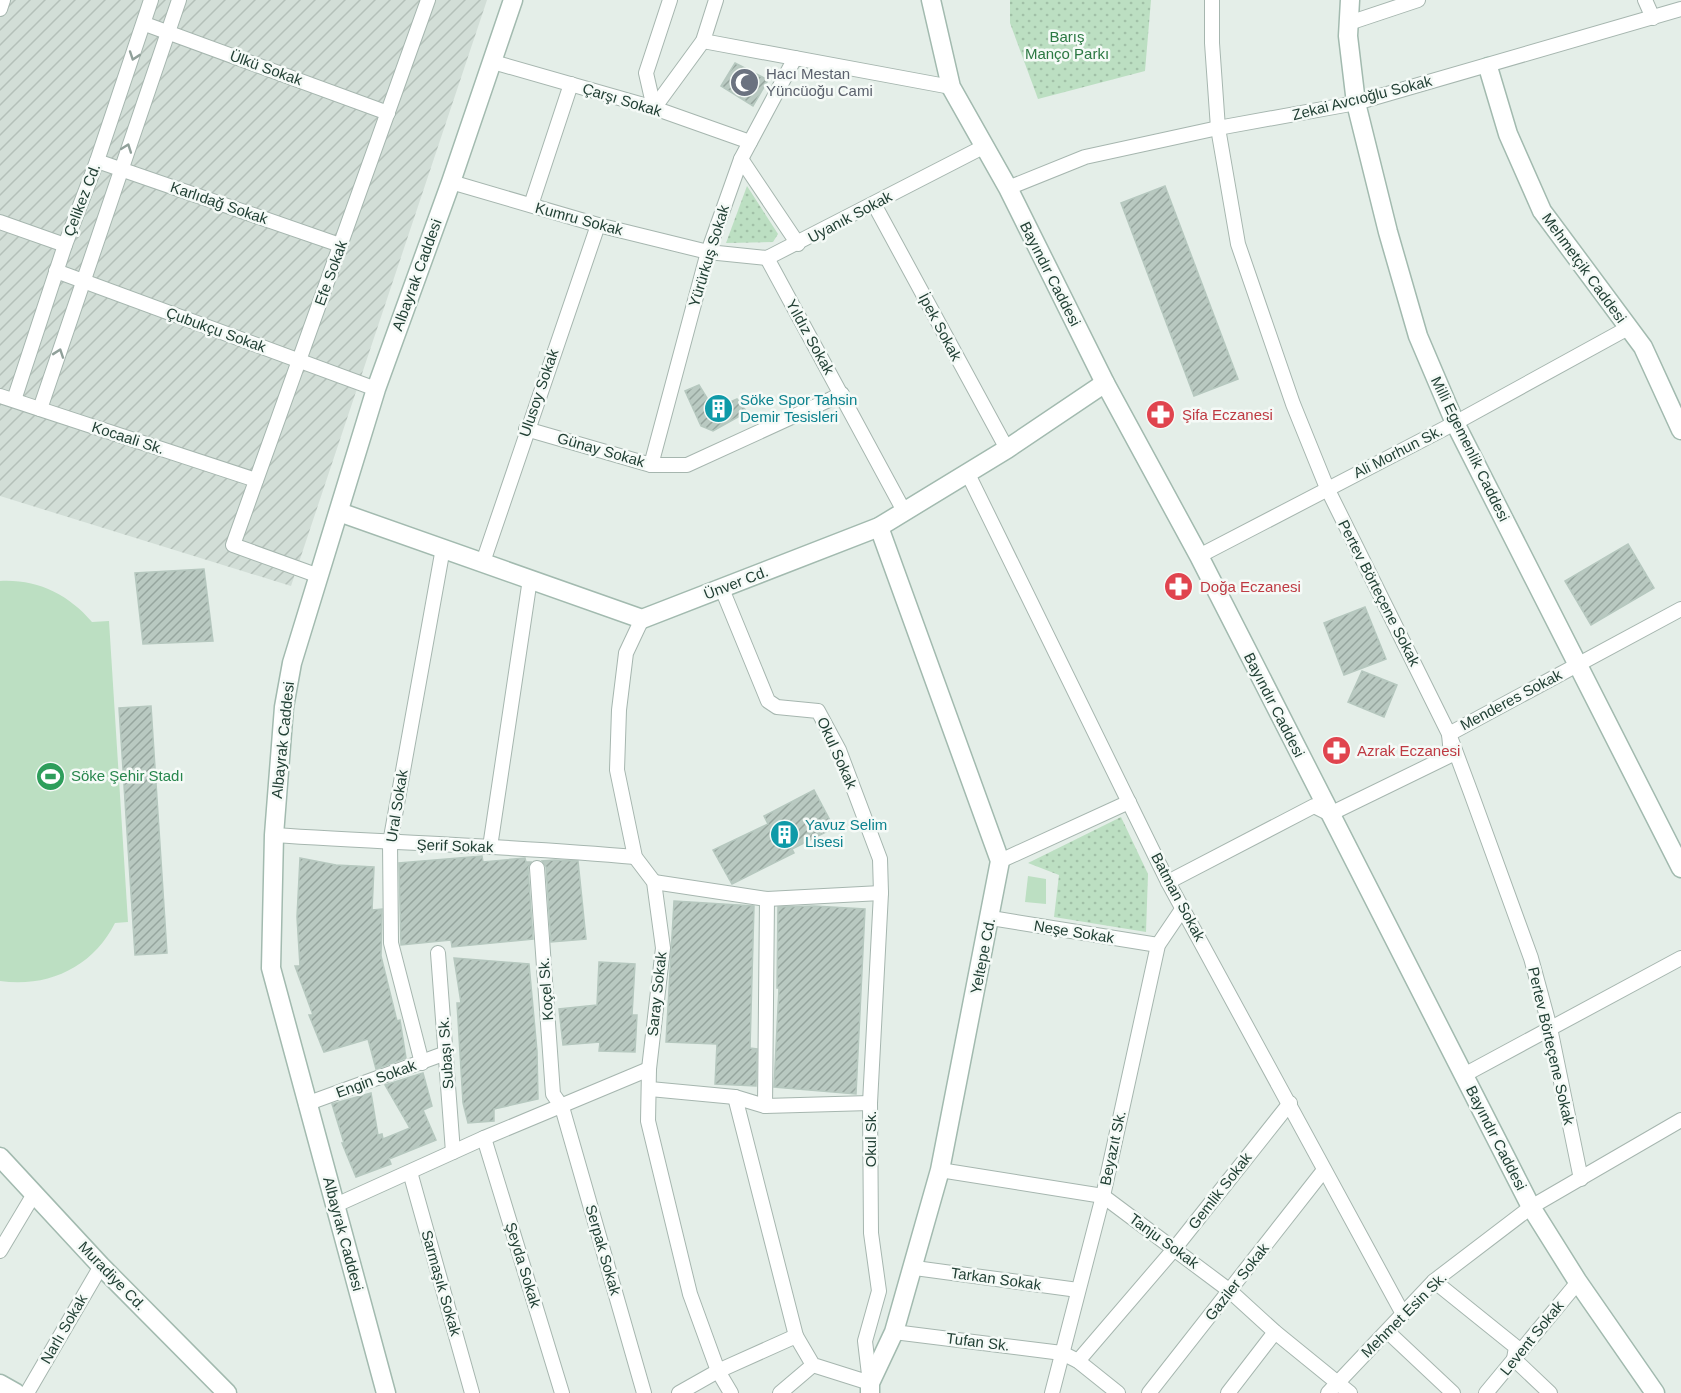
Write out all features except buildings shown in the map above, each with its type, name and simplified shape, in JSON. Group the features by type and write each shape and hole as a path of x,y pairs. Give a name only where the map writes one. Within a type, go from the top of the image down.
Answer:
{"street":[{"path":"0,9 3,0"},
{"name":"Çelikez Cd.","path":"14,400 56,271 97,161 152,0"},
{"path":"40,409 179,0"},
{"name":"Efe Sokak","path":"319,576 233,545 428,0"},
{"name":"Albayrak Caddesi","path":"386,1393 271,968 274,835 284,707 292,663 376,388 451,182 513,0"},
{"path":"654,108 645,73 670,0"},
{"path":"654,108 703,41 716,0"},
{"name":"Bayındır Caddesi","path":"931,0 951,87 1008,188 1105,383 1198,556 1531,1207 1650,1391"},
{"name":"Pertev Börteçene Sokak","path":"1212,0 1212,43 1218,129 1238,244 1293,404 1327,489 1449,734 1531,958 1550,1028 1581,1179"},
{"name":"Milli Egemenlik Caddesi","path":"1350,0 1348,36 1356,103 1388,232 1418,336 1455,423 1681,868"},
{"path":"1349,23 1418,0"},
{"path":"1645,0 1653,18"},
{"name":"Zekai Avcıoğlu Sokak","path":"1008,188 1085,157 1356,103 1488,67 1681,9"},
{"name":"Ülkü Sokak","path":"145,24 388,112"},
{"path":"703,41 951,87"},
{"name":"Yürürkuş Sokak","path":"651,465 708,252 741,159 795,58"},
{"name":"Çarşı Sokak","path":"493,62 654,108 750,142"},
{"name":"Mehmetçik Caddesi","path":"1488,67 1508,134 1542,211 1643,347 1681,430"},
{"path":"531,205 571,84"},
{"name":"Uyanık Sokak","path":"767,258 985,146"},
{"path":"741,159 798,244"},
{"name":"Karlıdağ Sokak","path":"97,161 340,245"},
{"name":"Kumru Sokak","path":"451,182 598,225 708,252"},
{"name":"İpek Sokak","path":"874,204 1007,449"},
{"path":"0,222 65,245"},
{"name":"Ulusoy Sokak","path":"483,562 526,429 598,225"},
{"path":"708,252 767,258"},
{"name":"Yıldız Sokak","path":"767,258 904,511"},
{"name":"Çubukçu Sokak","path":"56,271 376,388"},
{"name":"Ali Morhun Sk.","path":"1198,556 1455,423 1628,328"},
{"name":"Ünver Cd.","path":"642,619 879,527 1007,449 1105,383"},
{"name":"Günay Sokak","path":"526,429 651,465 687,465 842,394"},
{"name":"Kocaali Sk.","path":"0,396 256,480"},
{"name":"Batman Sokak","path":"967,472 1168,882 1403,1314"},
{"path":"339,512 642,619"},
{"name":"Yeltepe Cd.","path":"870,1388 894,1332 915,1268 940,1170 991,918 1000,861 879,527"},
{"name":"Ural Sokak","path":"422,1063 391,944 390,843 443,548"},
{"path":"490,847 530,579"},
{"name":"Okul Sokak","path":"722,589 768,701 777,707 818,711 839,750 879,859 881,892"},
{"name":"Menderes Sokak","path":"1330,814 1451,755 1449,734 1681,609"},
{"name":"Saray Sokak","path":"642,619 626,653 619,710 617,770 635,857 654,882 663,948 649,1069 648,1121 690,1294 718,1371 731,1393"},
{"path":"1000,861 1129,802"},
{"path":"1168,882 1314,806 1330,814"},
{"name":"Şerif Sokak","path":"274,835 390,843 540,848 635,857"},
{"name":"Koçel Sk.","path":"537,868 553,1094 562,1107"},
{"path":"654,882 767,899 881,892"},
{"name":"Okul Sk.","path":"870,1388 865,1341 879,1291 871,1233 870,1104 881,892"},
{"path":"765,1106 767,899"},
{"name":"Beyazıt Sk.","path":"1052,1393 1103,1196 1158,945 1183,908"},
{"name":"Neşe Sokak","path":"991,918 1158,945"},
{"name":"Subaşı Sk.","path":"438,953 453,1152"},
{"path":"1464,1075 1681,958"},
{"name":"Engin Sokak","path":"306,1104 446,1053"},
{"path":"336,1205 484,1138 649,1069"},
{"path":"650,1089 735,1097 765,1106 870,1104"},
{"path":"735,1097 796,1336 813,1365 870,1388"},
{"name":"Gemlik Sokak","path":"1078,1361 1175,1248 1290,1103"},
{"name":"Serpak Sokak","path":"562,1107 644,1393"},
{"name":"Mehmet Esin Sk.","path":"1328,1393 1434,1281 1531,1207 1681,1120"},
{"name":"Şeyda Sokak","path":"484,1138 562,1393"},
{"name":"Muradiye Cd.","path":"0,1157 101,1266 227,1393"},
{"name":"Tanju Sokak","path":"940,1170 1103,1196 1230,1291 1275,1332 1350,1393"},
{"name":"Gaziler Sokak","path":"1149,1393 1324,1170"},
{"name":"Sarmaşık Sokak","path":"410,1172 472,1393"},
{"path":"0,1251 34,1194"},
{"name":"Narlı Sokak","path":"27,1393 101,1266"},
{"name":"Tarkan Sokak","path":"915,1268 1078,1290"},
{"path":"1434,1281 1516,1347 1514,1359 1550,1393"},
{"name":"Levent Sokak","path":"1486,1393 1578,1282"},
{"name":"Tufan Sk.","path":"894,1332 1062,1353 1078,1361 1118,1393"},
{"path":"1228,1393 1275,1332"},
{"path":"1388,1332 1453,1393"},
{"path":"679,1393 718,1371 796,1336"},
{"path":"780,1393 813,1365"},
{"path":"0,1384 16,1393"}],"shaded area":[{"path":"0,0 487,0 291,586 0,496"}],"green space":[{"name":"Barış Manço Parkı","path":"1010,0 1151,0 1145,71 1038,99 1010,23"},
{"path":"747,186 778,234 773,242 726,243"},
{"name":"Söke Şehir Stadı","path":"0,581 27,583 51,590 73,604 92,622 109,621 128,922 115,923 106,938 82,963 52,977 35,981 0,981"},
{"path":"1121,817 1148,874 1146,932 1054,917 1059,875 1028,863"},
{"path":"1028,876 1046,879 1046,904 1025,902"}],"place":[{"name":"Hacı Mestan Yüncüoğu Cami","path":"745,83"},
{"name":"Söke Spor Tahsin Demir Tesisleri","path":"719,409"},
{"name":"Şifa Eczanesi","path":"1161,415"},
{"name":"Doğa Eczanesi","path":"1179,587"},
{"name":"Azrak Eczanesi","path":"1336,751"},
{"name":"Söke Şehir Stadı","path":"50,776"},
{"name":"Yavuz Selim Lisesi","path":"784,834"}]}
